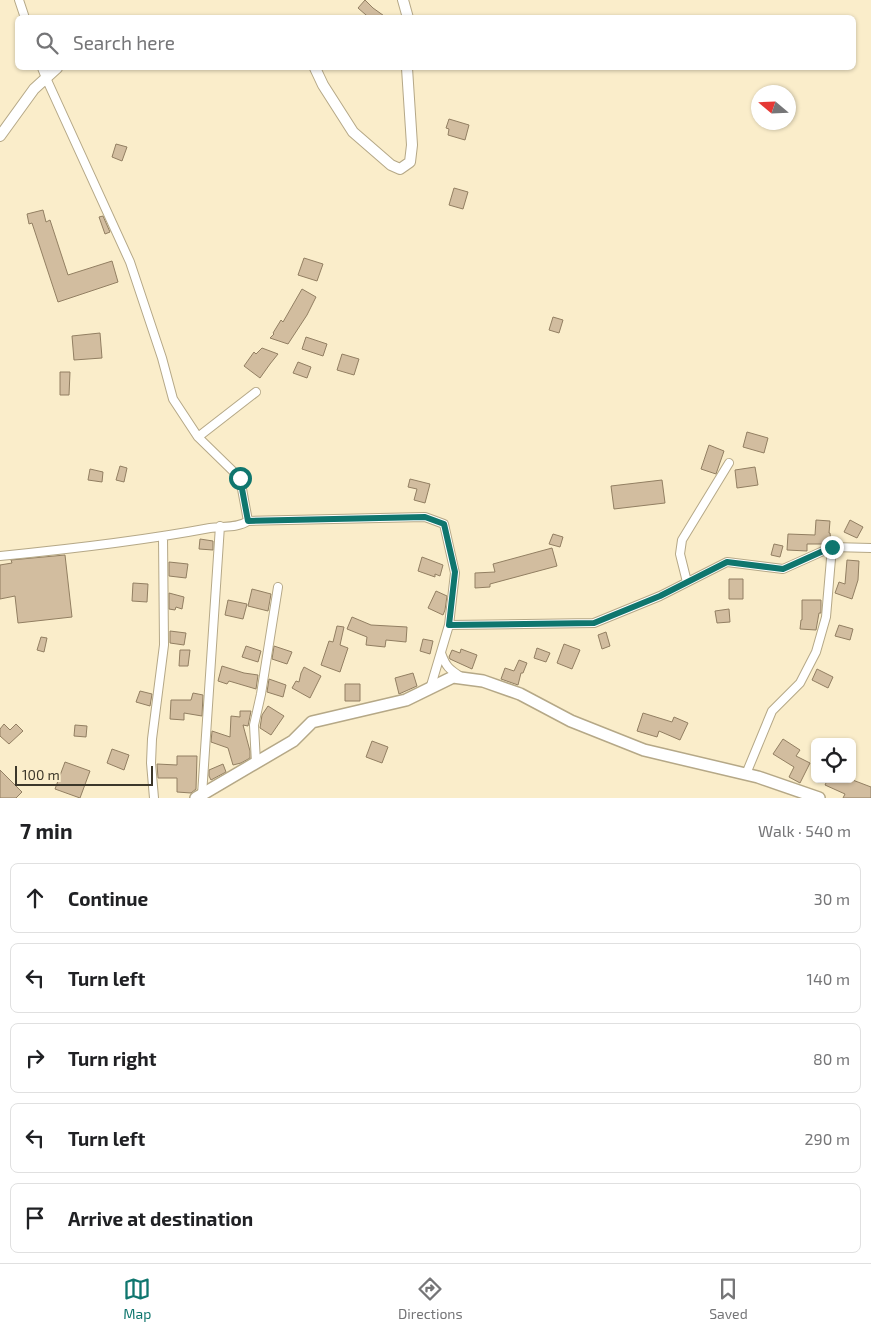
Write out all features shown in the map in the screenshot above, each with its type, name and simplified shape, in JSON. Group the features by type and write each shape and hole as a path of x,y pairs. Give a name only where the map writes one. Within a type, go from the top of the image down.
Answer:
{"main road":[{"path":"199,796 293,741 312,722 406,700 454,678 483,681 520,694 571,721 644,750 758,777 819,798"}],"street":[{"path":"20,0 24,15"},
{"path":"403,0 407,15"},
{"path":"43,70 130,262 162,358 173,399 198,436 240,478 248,521"},
{"path":"0,136 34,89 55,70"},
{"path":"316,70 323,85 353,132 391,165 400,169 410,162 412,145 407,70"},
{"path":"198,436 256,392"},
{"path":"687,582 680,554 682,540 729,464"},
{"path":"0,556 75,549 163,537 220,526 242,525 248,521 425,517 444,524 455,572 449,625 430,688"},
{"path":"199,796 220,526"},
{"path":"154,798 152,739 164,646 163,537"},
{"path":"449,625 594,623 660,596 727,562 783,569 832,547 871,548"},
{"path":"746,774 772,711 800,683 816,652 826,617 832,547"},
{"path":"256,763 254,725 261,694 278,587"},
{"path":"440,653 444,664 465,679"}],"building":[{"path":"365,0 383,15 366,15 358,8"},
{"path":"449,119 469,125 465,140 448,135 449,129 446,128"},
{"path":"116,144 127,147 122,161 112,157"},
{"path":"454,188 468,192 463,209 449,205"},
{"path":"43,210 46,222 50,220 68,275 112,261 118,282 58,302 32,223 29,224 27,214"},
{"path":"103,216 110,232 105,234 99,217"},
{"path":"304,258 323,264 317,281 298,275"},
{"path":"302,289 316,297 307,315 288,344 270,338 281,320 283,322"},
{"path":"553,317 563,320 559,333 549,330"},
{"path":"100,333 102,358 74,360 72,336"},
{"path":"306,337 327,344 323,356 302,349"},
{"path":"262,348 278,354 260,378 244,366 254,352 256,354"},
{"path":"342,354 359,359 354,375 337,370"},
{"path":"298,362 311,367 307,378 293,373"},
{"path":"60,372 70,372 69,395 60,395"},
{"path":"747,432 768,438 764,453 743,447"},
{"path":"709,445 724,451 716,474 701,469"},
{"path":"120,466 127,468 124,482 116,480"},
{"path":"755,467 758,485 737,488 735,470"},
{"path":"90,469 103,472 102,482 88,480"},
{"path":"410,479 430,484 425,503 414,500 417,489 408,487"},
{"path":"662,480 665,503 614,509 611,486"},
{"path":"816,520 830,521 829,533 831,542 826,544 807,544 807,551 787,550 788,534 815,535"},
{"path":"850,520 863,527 857,538 844,532"},
{"path":"553,534 563,537 560,547 549,544"},
{"path":"200,539 213,541 213,550 199,549"},
{"path":"774,544 783,546 780,557 771,555"},
{"path":"552,548 557,566 490,584 490,587 475,588 475,573 495,572 493,564"},
{"path":"65,555 72,617 18,623 15,596 0,599 0,565 12,563 11,560"},
{"path":"422,557 443,565 440,576 435,574 435,577 418,571"},
{"path":"847,560 859,561 858,580 852,599 835,593 839,582 845,584"},
{"path":"169,562 188,564 186,578 169,576"},
{"path":"729,579 743,579 743,599 729,599"},
{"path":"133,583 148,584 147,602 132,601"},
{"path":"252,589 271,594 268,611 248,606"},
{"path":"436,591 447,596 443,615 428,608"},
{"path":"169,593 184,597 182,609 176,607 175,610 169,609"},
{"path":"228,600 247,604 243,619 225,615"},
{"path":"802,600 821,600 821,613 819,613 816,630 800,629"},
{"path":"729,609 730,622 717,623 715,611"},
{"path":"352,617 371,625 407,627 406,642 386,640 385,647 366,645 367,637 347,629"},
{"path":"839,625 853,629 850,640 835,636"},
{"path":"337,626 344,627 340,645 348,648 340,672 321,665 329,641 333,642"},
{"path":"170,631 186,633 184,645 170,643"},
{"path":"606,632 610,646 602,649 598,635"},
{"path":"41,637 47,638 44,652 37,650"},
{"path":"423,639 433,641 430,654 420,651"},
{"path":"564,644 580,650 572,669 557,663"},
{"path":"246,646 261,651 258,662 242,657"},
{"path":"274,646 292,652 287,664 272,659"},
{"path":"537,648 550,653 546,662 534,658"},
{"path":"461,649 477,655 472,669 450,659 452,650 460,653"},
{"path":"180,650 190,650 188,666 179,666"},
{"path":"519,660 527,663 523,673 521,673 518,685 501,679 505,668 514,671"},
{"path":"222,666 258,675 256,689 229,681 227,684 218,681"},
{"path":"304,667 321,676 310,698 292,688 296,681 299,682"},
{"path":"817,669 833,677 828,688 812,680"},
{"path":"413,673 417,686 399,694 395,678"},
{"path":"269,679 286,685 283,697 267,692"},
{"path":"345,684 360,684 360,701 345,701"},
{"path":"140,691 152,694 150,706 136,702"},
{"path":"193,693 203,695 202,716 184,713 184,720 170,719 171,700 191,700"},
{"path":"268,706 284,716 271,735 260,728 262,715"},
{"path":"240,711 251,711 248,726 243,725 250,758 233,765 228,748 211,742 212,731 230,737 231,716 240,717"},
{"path":"643,713 672,722 674,717 688,723 680,740 659,731 657,737 637,731"},
{"path":"4,724 10,730 16,724 23,731 9,744 0,736 0,729"},
{"path":"75,725 87,726 86,737 74,736"},
{"path":"783,739 800,750 796,756 810,763 800,783 789,777 794,767 773,754"},
{"path":"372,741 388,747 382,763 366,757"},
{"path":"112,749 129,755 124,770 107,763"},
{"path":"177,756 197,756 196,789 191,793 177,792 177,778 158,778 157,764 177,765"},
{"path":"65,762 90,771 80,798 55,789"},
{"path":"223,764 226,772 211,780 209,770"},
{"path":"0,770 22,792 16,798 0,798"},
{"path":"856,781 871,787 871,798 843,798 845,794 825,785 826,783 856,783"}],"route":[{"path":"240,478 248,521 425,517 444,524 455,572 449,625 594,623 660,596 727,562 783,569 832,547"}]}
